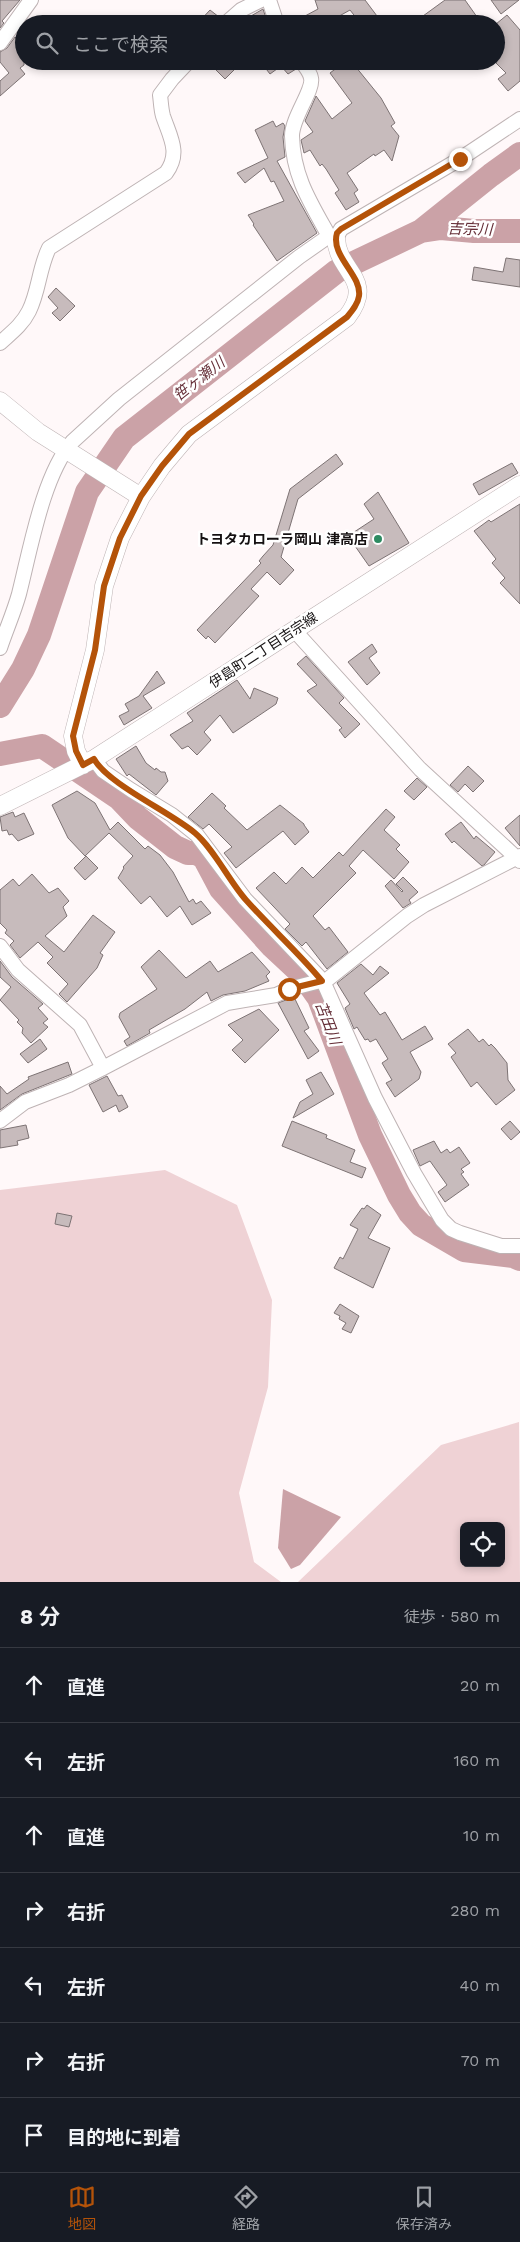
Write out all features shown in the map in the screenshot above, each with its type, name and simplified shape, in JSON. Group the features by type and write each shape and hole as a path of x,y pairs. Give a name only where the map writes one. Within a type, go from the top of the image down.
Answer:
{"street":[{"path":"20,15 31,0"},
{"path":"235,15 260,0"},
{"path":"269,0 274,15"},
{"path":"0,43 15,22"},
{"path":"0,343 21,324 30,310 43,260 49,248 166,173 173,165 174,145 162,113 160,95 180,70"},
{"path":"307,70 311,75 312,84 297,113 292,134 297,173 303,190 333,239 358,287 359,296 356,306 347,317 189,434 162,466 135,493 104,586 95,650 73,736 76,751 89,762 172,815 197,835 245,899 320,982 375,1098 414,1173 442,1220 451,1229 460,1233 501,1246 520,1246"},
{"path":"0,648 19,595 28,554 50,482 68,450 119,398 299,257 333,239 341,229 460,159 520,119"},
{"path":"0,401 38,432 135,493"},
{"name":"伊島町二丁目吉宗線","path":"0,806 89,762 520,485"},
{"path":"0,1121 25,1102 69,1085 227,1003 276,995 328,979 407,916 424,905 519,859 420,769 294,630"},
{"path":"0,946 18,970 80,1025 103,1068"}],"shaded area":[{"path":"165,1170 237,1205 272,1300 268,1387 239,1493 254,1562 281,1582 0,1582 0,1190"},
{"path":"519,1422 520,1582 298,1582 441,1445"},
{"path":"283,1489 341,1517 300,1565 291,1569 278,1548"}],"building":[{"path":"0,0 20,0 2,21 4,23 0,28"},
{"path":"315,0 365,0 376,15 354,15 350,10 341,15 307,15 318,9"},
{"path":"445,0 465,0 476,15 424,15"},
{"path":"491,0 519,0 501,14"},
{"path":"263,9 265,15 253,15"},
{"path":"210,10 216,15 205,15"},
{"path":"507,15 520,30 520,81 508,91 498,79 506,73 503,70 505,70 505,17"},
{"path":"15,37 15,70 22,70 25,74 0,96 0,81 9,73 0,62 0,52 7,48"},
{"path":"216,70 234,70 225,79"},
{"path":"267,70 276,70 270,74"},
{"path":"284,70 294,70 288,74"},
{"path":"334,70 358,70 381,98 395,123 391,126 399,136 392,161 384,150 375,156 374,154 347,173 358,190 354,193 359,202 346,210 335,193 339,190 326,169 322,164 320,166 310,150 304,153 301,140 313,132 305,121 316,96 332,119 352,103 330,73"},
{"path":"273,121 276,127 283,123 285,126 283,137 285,157 277,161 317,233 277,261 248,215 284,201 274,181 271,182 264,168 245,183 237,173 268,158 255,130"},
{"path":"506,258 520,260 520,287 472,280 474,267 503,272"},
{"path":"56,288 75,306 60,321 52,313 58,308 48,297"},
{"path":"336,454 343,464 298,499 281,557 294,570 280,585 267,572 251,589 259,596 215,643 208,636 206,639 197,630 261,563 259,561 273,545 290,489"},
{"path":"512,463 518,473 479,495 473,484"},
{"name":"トヨタカローラ岡山 津高店","path":"378,492 409,543 369,566 348,536 374,519 364,504"},
{"path":"520,504 520,604 500,583 505,578 492,563 496,559 474,531 489,520 491,522"},
{"path":"372,644 377,652 369,658 380,673 367,685 348,662"},
{"path":"306,656 344,698 339,703 360,724 345,738 339,730 342,728 307,691 317,685 297,664"},
{"path":"157,671 165,683 143,696 152,708 124,725 119,716 129,711 125,704 139,696"},
{"path":"237,680 250,699 254,688 278,698 276,704 233,733 220,715 204,732 211,740 197,755 188,746 182,749 170,735 193,721 187,713"},
{"path":"136,746 146,763 155,770 156,768 161,772 165,772 168,781 156,795 129,774 127,776 116,759"},
{"path":"468,766 484,781 473,792 465,784 458,792 450,785"},
{"path":"417,778 427,787 414,800 404,791"},
{"path":"77,791 95,803 110,830 118,822 145,849 148,846 160,855 173,872 189,902 193,899 196,904 201,901 211,913 192,925 180,906 167,917 150,896 141,904 118,878 123,867 133,856 109,833 85,856 68,838 52,805"},
{"path":"212,793 226,806 224,808 247,830 280,805 304,824 309,832 295,845 283,831 236,868 224,853 232,847 209,824 203,829 188,817"},
{"path":"386,809 395,817 384,830 400,845 396,849 409,862 394,879 363,850 349,866 356,873 313,916 325,930 329,927 348,952 327,969 306,942 302,946 285,929 290,924 256,888 274,872 286,884 302,867 313,878 339,852 343,856"},
{"path":"13,812 15,817 24,813 34,834 18,841 12,834 9,835 7,830 2,831 0,817"},
{"path":"520,815 520,846 505,828"},
{"path":"461,822 474,839 476,836 495,852 484,865 482,866 454,841 452,843 445,834"},
{"path":"86,856 98,868 85,880 74,868"},
{"path":"32,874 49,893 58,888 69,901 63,907 67,916 45,936 64,952 93,915 115,932 100,953 103,955 97,968 67,1002 59,994 68,984 47,963 53,957 38,942 20,958 10,945 14,941 5,933 7,930 0,923 0,890 13,879 19,886"},
{"path":"403,877 418,892 409,900 411,903 403,908 385,886 391,880 402,892 396,884"},
{"path":"159,950 186,978 210,961 218,972 252,952 270,972 266,976 269,981 245,991 223,995 211,1001 207,992 185,1009 149,1030 150,1033 127,1046 124,1041 130,1037 119,1017 120,1013 157,989 141,967"},
{"path":"0,961 12,977 43,1004 38,1008 48,1019 43,1023 48,1027 31,1043 22,1033 23,1028 17,1022 19,1020 0,1000 11,987 0,977"},
{"path":"361,964 373,975 380,966 389,973 364,993 380,1015 385,1012 402,1040 425,1026 433,1039 410,1052 421,1072 419,1079 395,1097 386,1083 392,1080 382,1063 388,1059 376,1039 370,1042 368,1039 365,1040 357,1027 354,1029 345,1008 350,1004 337,983"},
{"path":"294,997 309,1028 304,1031 319,1051 308,1059 278,1003"},
{"path":"259,1009 279,1030 245,1063 232,1050 243,1040 228,1025"},
{"path":"468,1029 479,1042 483,1039 489,1046 491,1044 507,1063 508,1080 515,1090 496,1105 477,1082 471,1087 451,1057 456,1053 448,1044"},
{"path":"40,1039 47,1049 28,1063 20,1054"},
{"path":"68,1062 72,1074 22,1094 0,1110 0,1086 7,1094 29,1079 28,1077"},
{"path":"321,1072 334,1094 293,1118 300,1102 313,1094 306,1080"},
{"path":"107,1076 118,1096 122,1095 128,1107 119,1112 116,1105 103,1112 89,1085"},
{"path":"292,1121 327,1135 326,1138 355,1150 350,1162 366,1168 362,1178 282,1146"},
{"path":"510,1121 520,1132 511,1140 501,1129"},
{"path":"26,1125 29,1138 17,1141 18,1145 0,1148 0,1130"},
{"path":"434,1141 441,1153 447,1149 450,1153 459,1147 470,1163 461,1169 464,1172 461,1174 469,1185 445,1202 438,1192 447,1185 430,1161 420,1166 413,1150"},
{"path":"367,1205 381,1215 368,1238 390,1248 373,1288 334,1268 340,1257 343,1259 358,1229 350,1225 362,1208 364,1209"},
{"path":"57,1213 72,1216 69,1227 55,1224"},
{"path":"340,1304 359,1316 351,1333 342,1329 346,1323 339,1319 340,1316 334,1313"}],"waterway":[{"name":"笹ヶ瀬川","path":"0,706 23,669 39,635 87,492 124,438 337,271 421,231 520,154"},
{"name":"吉宗川","path":"421,231 441,228 474,231 520,231"},
{"name":"苫田川","path":"0,754 42,746 119,798 138,818 175,847 204,857 221,889 272,946 302,974 319,998 370,1135 399,1195 410,1213 421,1225 464,1250 513,1256 520,1259"}],"place":[{"name":"トヨタカローラ岡山 津高店","path":"378,539"}],"route":[{"path":"289,989 322,981 245,899 197,835 172,815 103,771 94,759 83,765 76,751 73,736 95,650 104,586 120,538 141,496 162,466 189,434 310,346 347,317 356,306 359,290 337,248 337,233 460,159"}]}
